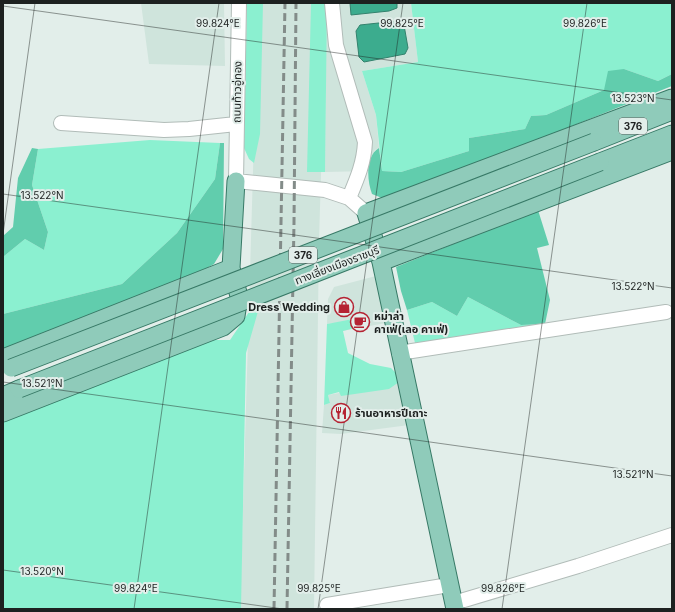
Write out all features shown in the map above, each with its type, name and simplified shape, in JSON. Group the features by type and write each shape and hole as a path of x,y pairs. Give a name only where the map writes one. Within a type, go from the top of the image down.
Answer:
{"main road":[{"path":"454,606 399,353 381,262 366,213 672,98"},
{"name":"ทางเลี่ยงเมืองราชบุรี","path":"6,366 672,111"},
{"name":"ทางเลี่ยงเมืองราชบุรี","path":"3,396 672,134"},
{"path":"381,262 672,151"},
{"path":"3,412 223,327 236,316 239,296 231,268 236,181"},
{"path":"6,366 231,268"}],"street":[{"name":"ถนนท้าวอู่ทอง","path":"236,181 239,3"},
{"path":"332,3 336,45 364,142 364,157 361,170 349,198"},
{"path":"61,123 164,130 236,124"},
{"path":"236,181 325,190 349,198 366,213"},
{"path":"399,353 666,312"},
{"path":"454,606 672,535"},
{"path":"327,605 449,585"}],"shaded area":[{"path":"141,3 224,3 225,66 149,64"},
{"path":"247,3 263,3 260,134 254,163 249,159 244,148"},
{"path":"258,3 411,3 418,62 362,71 376,115 379,148 375,150 369,161 369,171 325,172 326,13 319,240 314,609 240,609"},
{"path":"311,3 327,3 325,172 307,172"},
{"path":"350,3 397,3 397,8 389,11 351,15"},
{"path":"411,3 672,3 672,74 658,81 624,69 604,90 546,115 531,116 525,129 469,138 469,151 401,172 382,171 376,115 362,71 418,62"},
{"path":"397,21 404,25 408,48 405,54 364,62 359,57 356,31 360,25"},
{"path":"624,69 658,81 672,74 672,86 394,197 382,198 372,194 368,169 371,157 379,148 382,171 401,172 469,151 469,138 525,129 531,116 546,115 604,90 608,71"},
{"path":"150,140 220,143 215,179 177,233 122,284 3,314 3,257 25,239 44,250 48,232 32,185 38,149"},
{"path":"220,143 224,143 223,249 214,264 196,274 3,350 3,314 122,284 177,233 215,179"},
{"path":"32,148 38,149 32,185 48,232 44,250 25,239 3,257 3,236 13,227 18,178"},
{"path":"538,210 549,245 537,248 550,300 545,324 521,325 468,297 457,316 432,302 407,310 396,267"},
{"path":"376,276 386,323 336,332 333,323 327,324 328,299 334,287"},
{"path":"468,297 521,325 545,324 415,343 407,310 432,302 457,316"},
{"path":"259,308 246,353 241,609 3,609 3,419 213,340 230,340 249,312"},
{"path":"353,319 355,328 343,331 348,353 370,364 391,368 397,374 399,382 389,389 341,396 339,392 328,395 330,403 324,405 327,324"},
{"path":"399,382 409,425 341,434 322,433 324,405 330,403 328,395"}],"railway":[{"path":"274,609 285,3"},
{"path":"287,609 294,223 296,3"}],"place":[{"name":"Dress Wedding","path":"344,307"},
{"name":"หม่าล่า คาเฟ่(เลอ คาเฟ่)","path":"360,322"},
{"name":"ร้านอาหารปีเถาะ","path":"341,413"}]}
